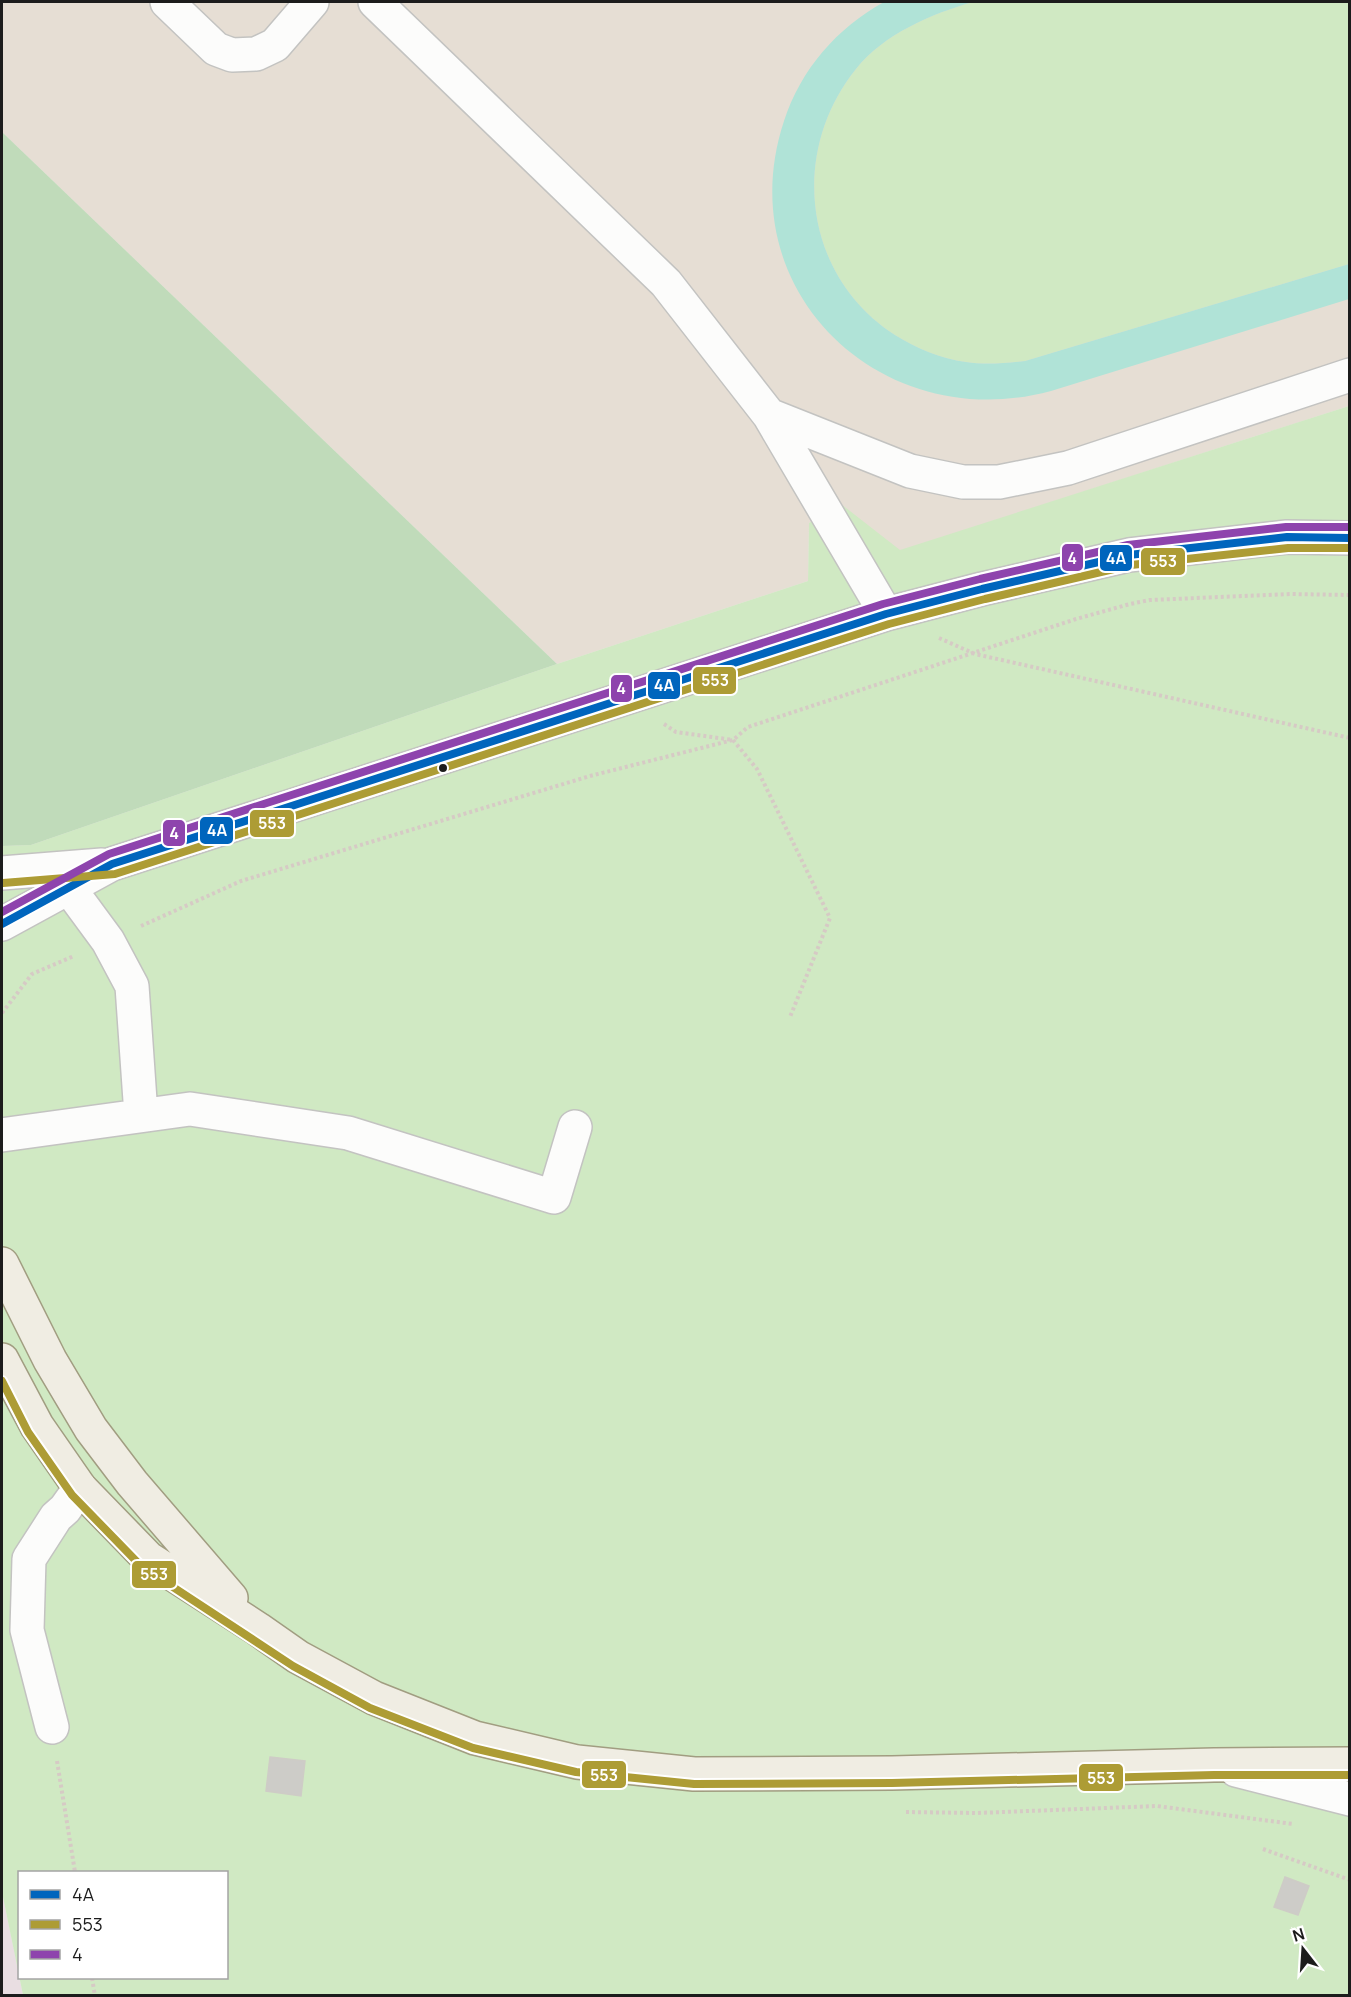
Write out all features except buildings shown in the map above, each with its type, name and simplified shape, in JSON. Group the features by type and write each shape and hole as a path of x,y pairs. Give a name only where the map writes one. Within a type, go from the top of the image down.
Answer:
{"main road":[{"path":"2,1264 50,1360 91,1429 132,1483 258,1629"},
{"path":"2,1360 37,1426 80,1488 148,1558 298,1657 374,1698 475,1738 577,1762 694,1774 903,1773 1350,1764"}],"street":[{"path":"167,2 216,50 232,55 256,54 275,45 312,2"},
{"path":"375,2 666,282 769,415 886,614"},
{"path":"769,415 910,471 963,482 999,482 1068,468 1350,375"},
{"path":"2,924 112,864 886,614 1129,555 1287,537 1350,538"},
{"path":"2,873 112,864"},
{"path":"69,888 108,941 132,986 141,1115"},
{"path":"2,1135 190,1109 348,1132 554,1197 575,1127"},
{"path":"52,1727 27,1630 29,1559 56,1517 65,1509 80,1488"},
{"path":"1214,1765 1350,1799"}],"path":[{"path":"2,1013 32,974 241,881 590,776 733,740 748,727 1076,619 1150,600 1290,594 1350,595"},
{"path":"935,636 975,654 1350,738"},
{"path":"627,699 676,732 733,740 757,769 830,918 790,1017"},
{"path":"52,1727 75,1871"},
{"path":"1263,1849 1350,1880"},
{"path":"92,1979 95,1995"}],"shaded area":[{"path":"2,2 1349,2 1349,406 900,551 828,513 809,523 808,581 557,664 2,132"},
{"path":"884,2 973,2 925,19 880,45 856,69 835,102 821,137 815,174 816,211 825,247 841,280 864,310 895,335 938,356 966,362 1025,361 1349,264 1349,299 1051,391 989,400 930,392 877,371 833,337 799,293 778,241 772,183 784,121 800,84 836,37 867,12"},
{"path":"2,1892 23,1995 2,1995"}],"green space":[{"path":"973,2 1349,2 1349,264 1025,361 988,364 957,361 929,352 895,335 864,310 841,280 825,247 816,211 815,174 821,137 835,102 856,69 880,45 925,19"},
{"path":"2,132 557,664 31,845 2,846"},
{"path":"1349,406 1349,1995 23,1995 20,1979 228,1979 228,1871 18,1871 18,1970 2,1892 2,846 31,845 557,664 808,581 809,523 841,504 900,550"}],"transit line":[{"name":"4","path":"2,912 109,854 883,604 1128,545 1286,527 1350,527"},
{"name":"4A","path":"2,924 112,864 886,614 1129,555 1287,537 1350,538"},
{"name":"553","path":"3,883 115,874 889,624 985,599 1131,565 1288,548 1350,548"},
{"name":"553","path":"2,1381 28,1432 72,1495 141,1566 293,1666 370,1708 473,1748 576,1772 694,1784 892,1783 1214,1775 1350,1775"}]}
